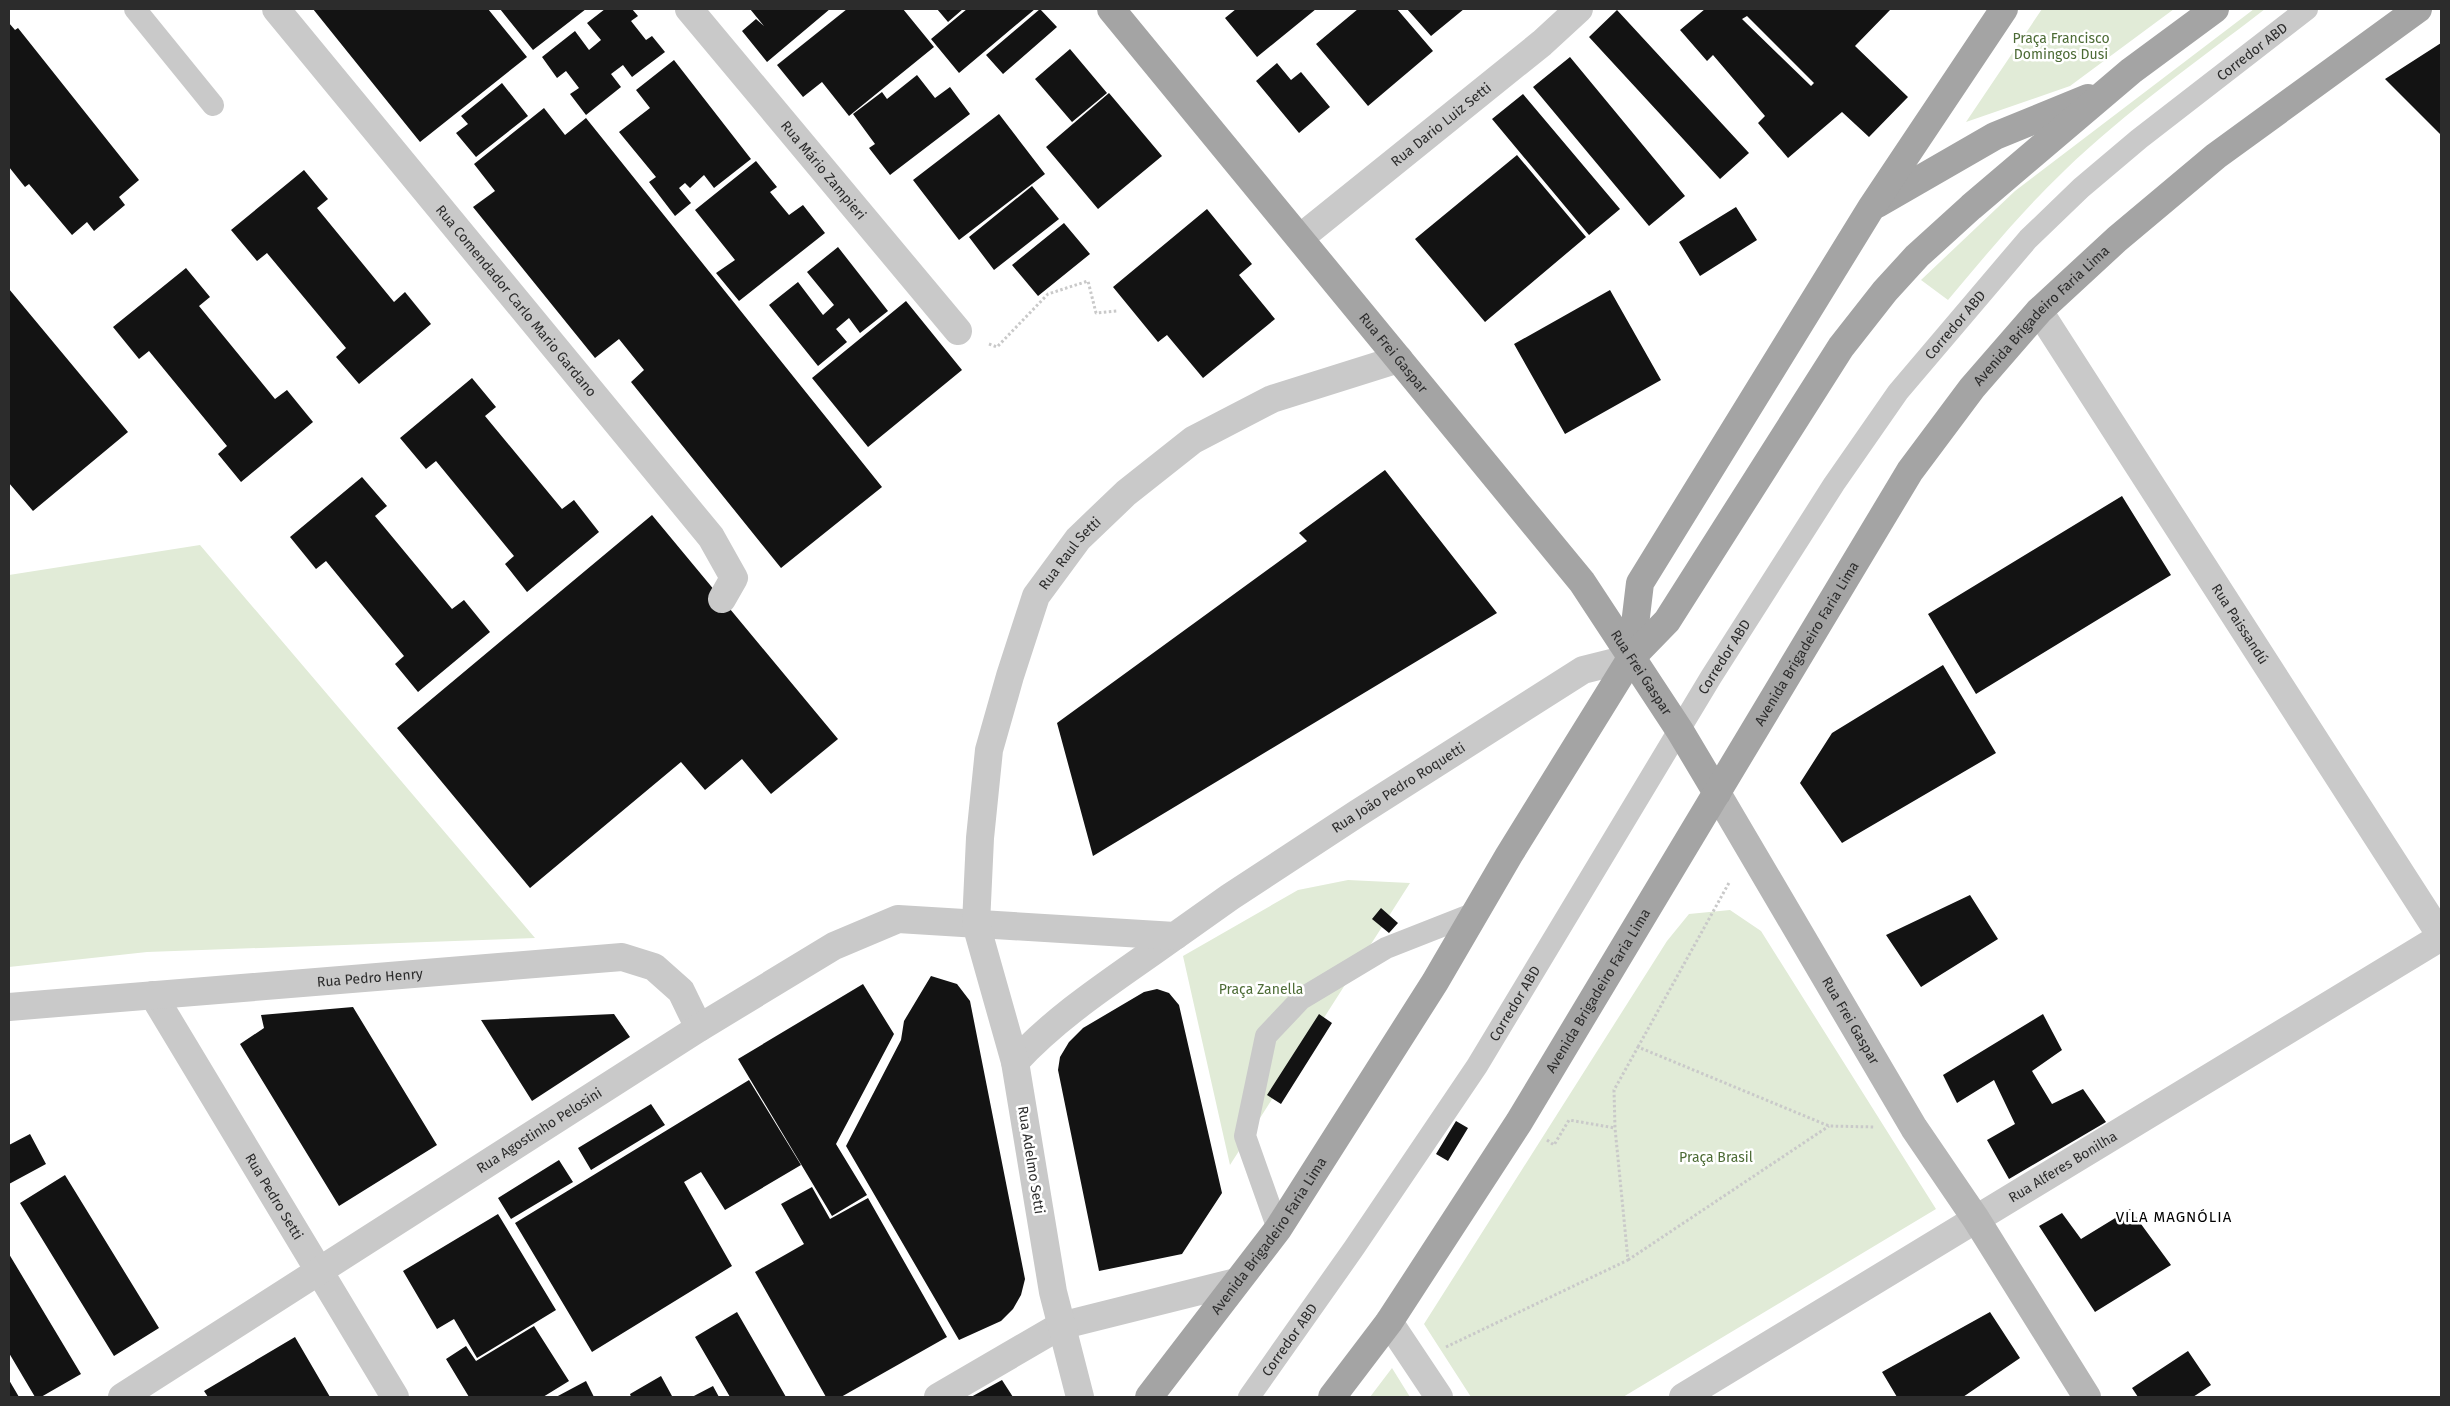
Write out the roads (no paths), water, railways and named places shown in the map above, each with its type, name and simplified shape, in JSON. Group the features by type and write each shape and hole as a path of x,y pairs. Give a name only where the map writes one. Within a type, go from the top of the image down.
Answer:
{"main road":[{"name":"Rua Frei Gaspar","path":"1112,9 1582,582 1680,731 1914,1128 1976,1219 2087,1397"},
{"name":"Avenida Brigadeiro Faria Lima","path":"1631,658 1640,583 1871,208 2004,9"},
{"name":"Avenida Brigadeiro Faria Lima","path":"1149,1397 1278,1229 1435,982 1631,658 1667,621 1841,347 1885,291 1917,256 1971,206 2106,91 2215,9"},
{"name":"Avenida Brigadeiro Faria Lima","path":"1332,1397 1389,1322 1519,1122 1910,471 1972,388 2039,311 2117,239 2216,156 2418,9"},
{"path":"1871,208 1995,136 2106,91"}],"street":[{"name":"Rua Comendador Carlo Mario Gardano","path":"276,9 712,537 734,578 722,599"},
{"name":"Rua Mário Zampieri","path":"689,9 958,331"},
{"name":"Rua Dario Luiz Setti","path":"1300,238 1542,43 1580,9"},
{"name":"Rua Paissandú","path":"2039,311 2441,937"},
{"name":"Rua Raul Setti","path":"976,924 980,838 989,750 1010,676 1036,596 1078,539 1126,493 1193,440 1272,399 1399,359"},
{"name":"Rua João Pedro Roquetti","path":"1015,1062 1038,1037 1083,1002 1230,897 1350,818 1583,670 1631,658"},
{"name":"Rua Agostinho Pelosini","path":"122,1397 699,1028 834,946 898,919 976,924"},
{"path":"976,924 1175,936"},
{"name":"Rua Adelmo Setti","path":"976,924 1015,1062 1060,1326 1080,1397"},
{"name":"Rua Alferes Bonilha","path":"1684,1397 2441,937"},
{"name":"Rua Pedro Henry","path":"9,1007 622,957 654,967 681,991 699,1028"},
{"name":"Rua Pedro Setti","path":"153,995 395,1397"},
{"path":"938,1397 1060,1326 1236,1282"},
{"path":"1389,1322 1439,1397"}],"lane":[{"path":"135,9 213,105"},
{"name":"Corredor ABD","path":"1249,1397 1360,1240 1472,1074 1680,731 1834,484 1888,407 2028,239 2081,188 2139,139 2307,9"},
{"path":"1278,1229 1245,1136 1266,1036 1301,999 1386,948 1475,913"}],"district":[{"name":"VILA MAGNÓLIA","path":"2174,1217"}],"park label":[{"name":"Praça Francisco Domingos Dusi","path":"2061,46"},
{"name":"Praça Zanella","path":"1261,989"},
{"name":"Praça Brasil","path":"1716,1157"}]}
